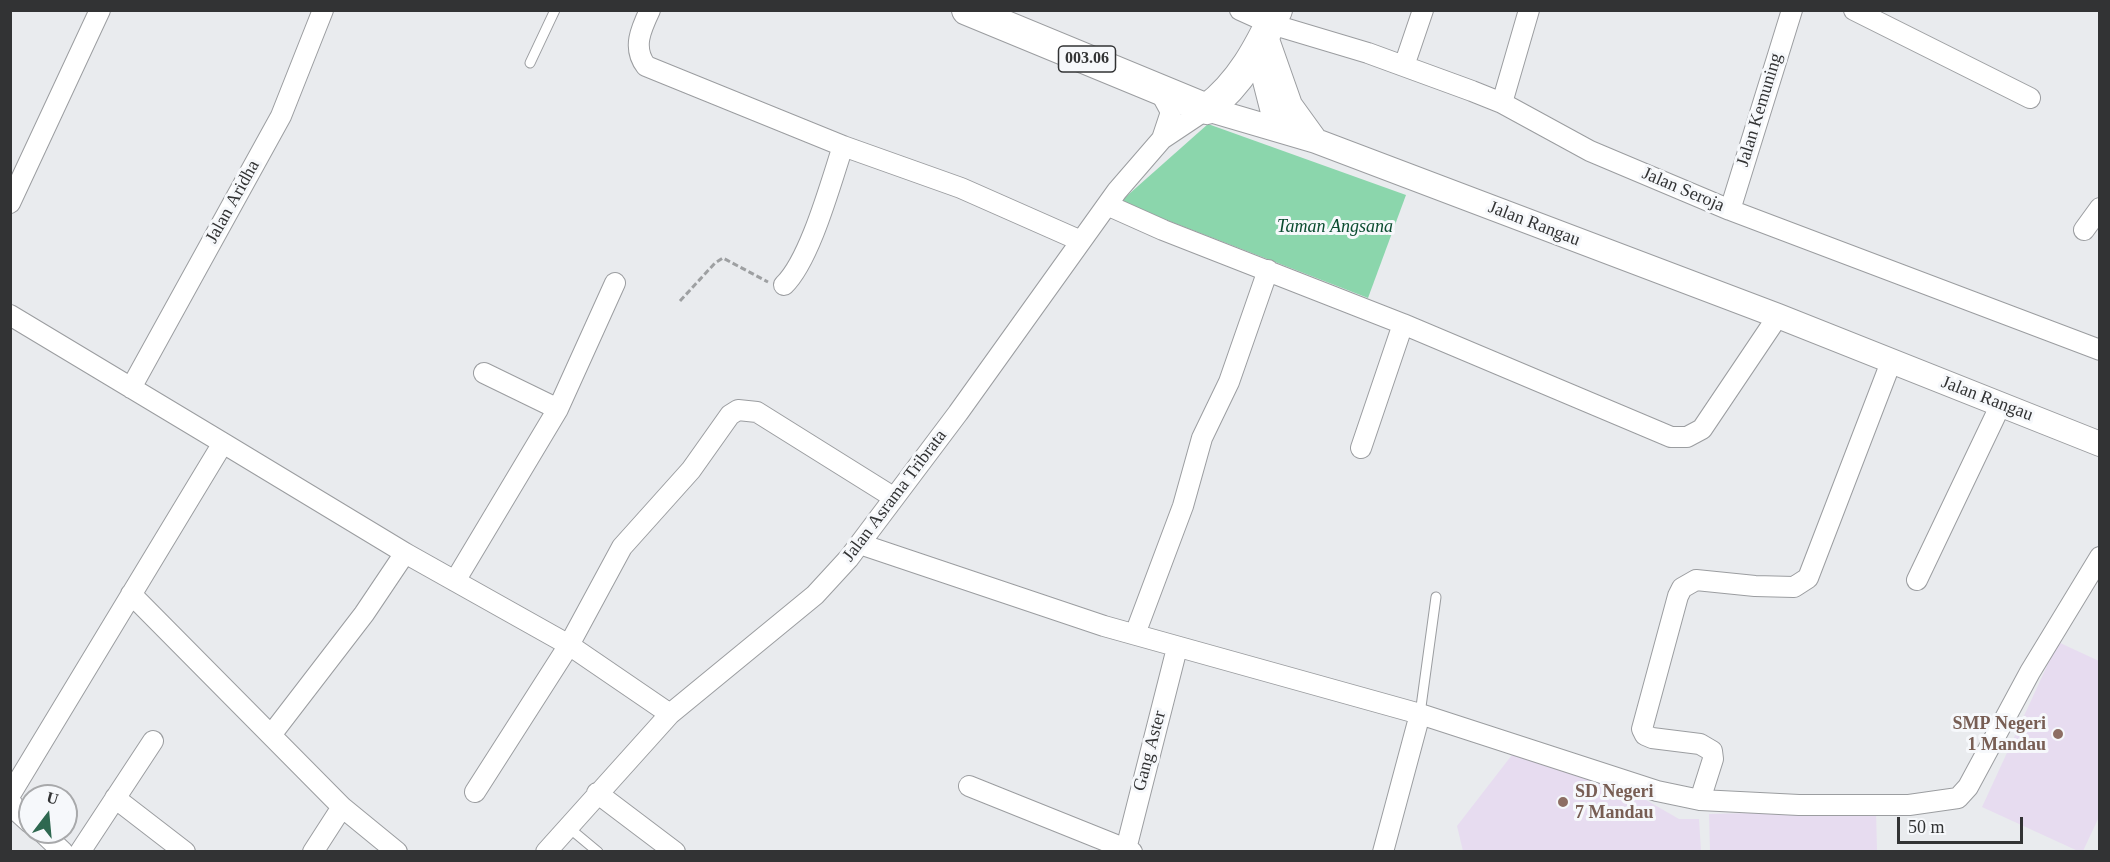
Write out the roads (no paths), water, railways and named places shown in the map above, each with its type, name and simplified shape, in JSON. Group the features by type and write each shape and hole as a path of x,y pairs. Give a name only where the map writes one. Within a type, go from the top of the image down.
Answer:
{"main road":[{"name":"Jalan Rangau","path":"967,10 1182,102"},
{"path":"1182,102 1223,97 1248,67 1267,29"}],"street":[{"path":"10,203 100,10"},
{"name":"Jalan Aridha","path":"131,388 281,116 323,10"},
{"path":"650,10 638,44 639,57 646,66 843,146 961,188 1081,241"},
{"name":"Jalan Seroja","path":"1240,10 1267,29 1404,66 1502,103 1590,151 1730,210 2100,350"},
{"path":"1404,66 1423,10"},
{"path":"1502,103 1528,10"},
{"name":"Jalan Kemuning","path":"1730,210 1792,10"},
{"path":"1854,10 2030,98"},
{"path":"1267,29 1277,128"},
{"path":"1267,29 1290,105 1316,141"},
{"path":"1162,139 1182,102"},
{"name":"Jalan Rangau","path":"1182,102 1316,141 1778,316 2100,444"},
{"name":"Jalan Asrama Tribrata","path":"546,852 670,714 815,596 860,544 958,413 1107,205 1162,139 1182,102"},
{"path":"784,285 797,267 843,146"},
{"path":"1107,205 1403,324 1671,437 1687,437 1702,429 1719,407 1778,316"},
{"path":"2084,230 2100,208"},
{"path":"1135,634 1183,506 1202,438 1228,382 1268,270"},
{"path":"455,581 558,409 615,283"},
{"path":"10,315 405,553 569,645 670,714"},
{"path":"1361,448 1403,324"},
{"path":"1700,800 1713,759 1713,751 1700,744 1652,738 1645,735 1642,729 1678,596 1682,588 1696,580 1794,587 1808,578 1891,362"},
{"path":"484,373 558,409"},
{"path":"1917,580 2001,404"},
{"path":"475,792 569,645 622,547 691,470 730,415 738,410 757,412 893,497"},
{"path":"10,795 222,443"},
{"path":"860,544 1178,648 1420,714 1657,790 1700,800 1799,805 1909,805 1958,798 1968,787 2030,672 2100,557"},
{"path":"271,735 364,614 405,553"},
{"path":"131,594 342,807 397,852"},
{"name":"Gang Aster","path":"1129,850 1178,648"},
{"path":"1383,852 1420,714"},
{"path":"80,852 153,741"},
{"path":"969,786 1098,846 1129,850"},
{"path":"597,794 675,852"},
{"path":"115,798 185,852"},
{"path":"313,852 342,807"}],"lane":[{"path":"530,63 555,10"},
{"path":"1420,714 1436,597"},
{"path":"568,827 598,852"}],"place":[{"name":"SMP Negeri 1 Mandau","path":"2058,734"},
{"name":"SD Negeri 7 Mandau","path":"1563,802"}],"park label":[{"name":"Taman Angsana","path":"1335,227"}]}
